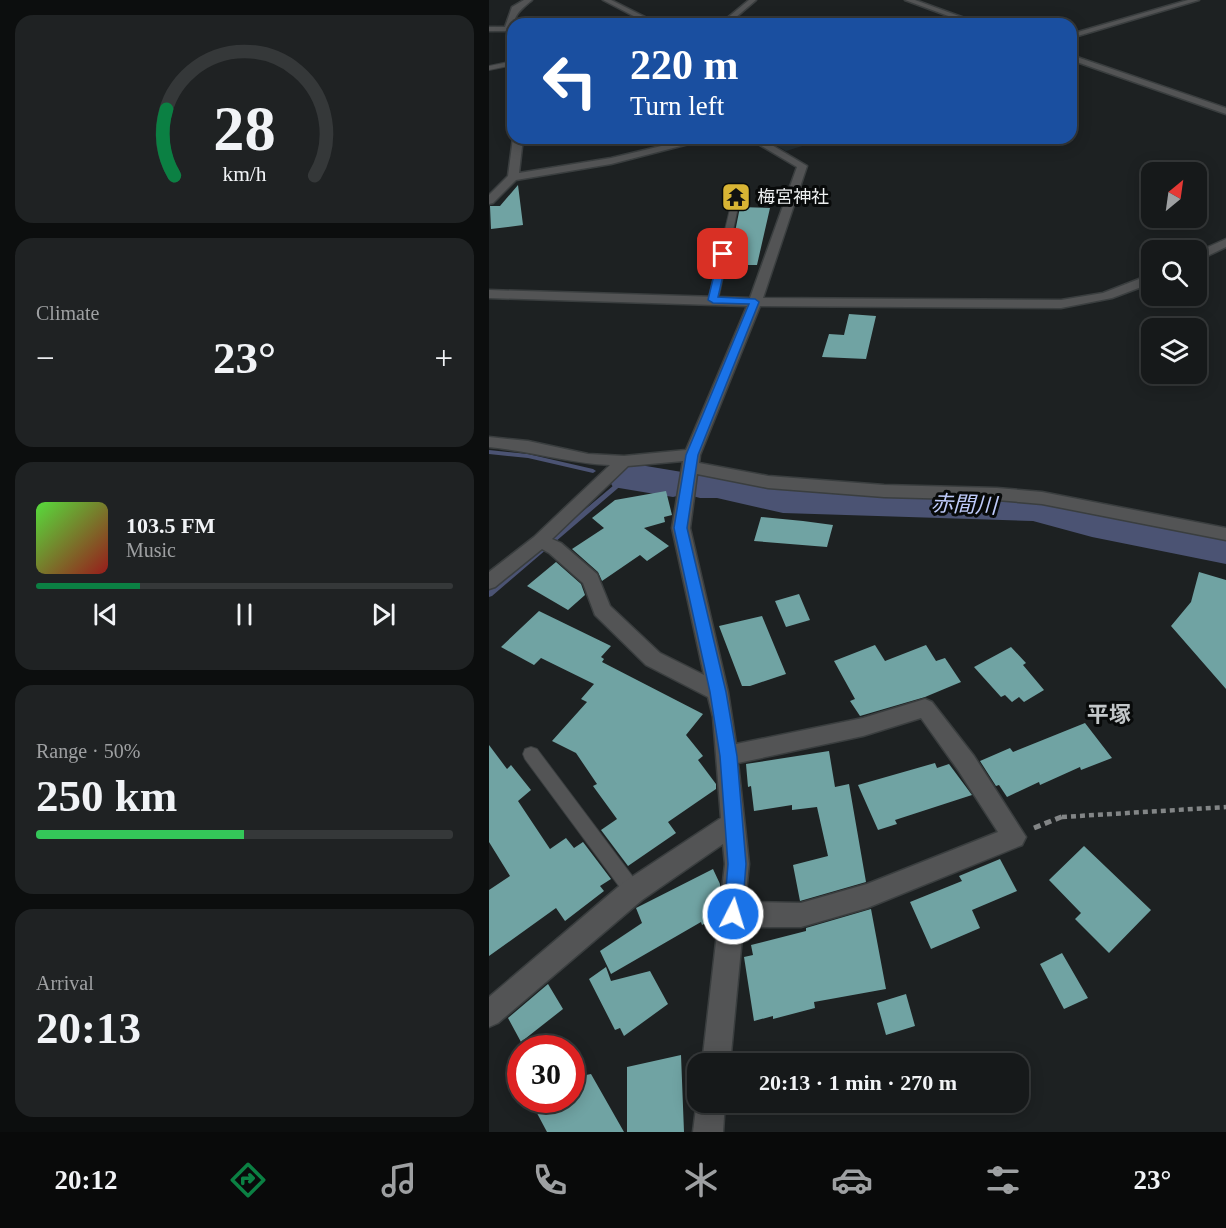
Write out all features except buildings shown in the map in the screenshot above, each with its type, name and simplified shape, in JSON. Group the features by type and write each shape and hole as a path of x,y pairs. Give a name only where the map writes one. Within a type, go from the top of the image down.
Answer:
{"street":[{"path":"513,18 515,9 529,0"},
{"path":"606,0 643,18"},
{"path":"731,18 753,0"},
{"path":"908,0 960,18"},
{"path":"1077,34 1195,0"},
{"path":"489,29 507,30"},
{"path":"1077,59 1226,111"},
{"path":"513,177 517,144"},
{"path":"489,201 513,177 611,161 682,144"},
{"path":"717,1053 737,864 728,756 718,692 681,528 690,461 755,302 802,166 764,144"},
{"path":"1207,252 1226,243"},
{"path":"489,294 755,302 1061,304 1092,301 1120,293 1141,283"},
{"path":"489,442 528,446 588,459 690,461 768,482 884,491 997,494 1042,498 1226,534"},
{"path":"489,582 548,544 624,461"},
{"path":"548,544 591,579 601,610 653,659 718,692"},
{"path":"728,756 863,727 925,708 966,763 1014,837 867,896 812,912 801,915 733,914"},
{"path":"489,1014 633,891 734,823"},
{"path":"708,1132 710,1113"}],"lane":[{"path":"489,68 507,64"},
{"path":"713,300 734,207"},
{"path":"531,754 633,891"}],"path":[{"path":"1014,837 1066,815 1226,807"}],"shaded area":[{"path":"773,144 809,144 786,151"}],"waterway":[{"path":"489,452 528,456 593,471"},
{"name":"赤間川","path":"489,594 628,477"},
{"name":"赤間川","path":"628,477 673,483"},
{"name":"赤間川","path":"700,484 717,484 783,498 1033,506 1092,521 1226,547"}],"place":[{"name":"梅宮神社","path":"736,197"}],"district":[{"name":"平塚","path":"1109,714"}],"route":[{"path":"723,254 713,300 755,302 692,455 681,528 723,717 737,864 733,914"}]}
